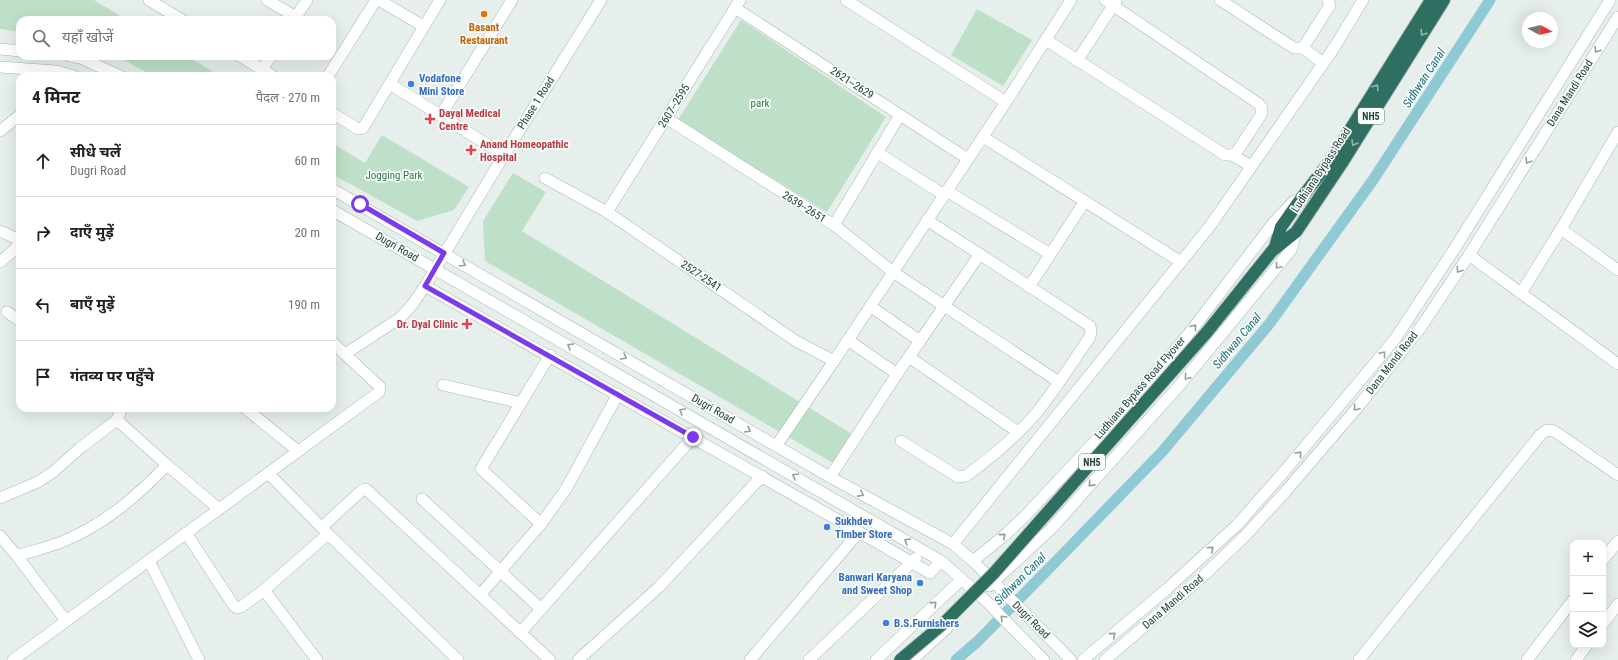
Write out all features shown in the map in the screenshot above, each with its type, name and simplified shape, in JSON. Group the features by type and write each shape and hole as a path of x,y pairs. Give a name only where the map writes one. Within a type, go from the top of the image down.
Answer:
{"highway":[{"name":"Ludhiana Bypass Road","path":"1300,200 1333,157 1431,0"},
{"name":"Ludhiana Bypass Road","path":"1296,232 1342,163 1444,0"},
{"name":"Ludhiana Bypass Road Flyover","path":"1274,249 1282,227 1300,200"},
{"name":"Ludhiana Bypass Road Flyover","path":"900,660 944,623 993,574 1207,332 1274,249 1296,232"}],"street":[{"path":"149,0 175,16"},
{"path":"267,0 291,16"},
{"path":"297,16 307,0"},
{"path":"331,72 376,0"},
{"path":"379,0 423,26"},
{"path":"336,115 358,129 363,128 440,0"},
{"path":"441,115 512,0"},
{"name":"Phase 1 Road","path":"346,354 400,318 412,305 425,286 434,268 504,154 601,0"},
{"path":"846,0 1006,102"},
{"path":"776,446 946,193 1072,0"},
{"path":"1220,0 1294,48 1302,48 1323,63"},
{"path":"1302,48 1330,5 1329,0"},
{"path":"953,544 1210,226 1323,63 1363,0"},
{"path":"1083,660 1168,588 1237,525 1282,474 1395,339 1455,248 1610,0"},
{"path":"1077,61 1112,2 1259,104 1262,108 1261,115 1236,153 1232,155"},
{"name":"2621--2629","path":"738,4 900,115 968,159"},
{"name":"2607--2595","path":"607,212 738,4"},
{"path":"1603,11 1617,20"},
{"name":"Dana Mandi Road","path":"1105,660 1201,578 1246,535 1357,408 1416,334 1469,256 1617,20"},
{"path":"1046,40 1225,155 1232,155 1251,166"},
{"path":"0,49 16,51"},
{"path":"85,60 111,72"},
{"path":"246,60 266,72"},
{"path":"262,70 268,60"},
{"path":"0,67 39,72"},
{"path":"390,84 504,154"},
{"name":"2639--2651","path":"666,118 834,226 900,115"},
{"path":"0,130 16,118"},
{"path":"1521,293 1561,229 1618,132"},
{"path":"983,137 1181,262"},
{"path":"878,153 1050,254"},
{"name":"2527-2541","path":"545,178 607,212 796,340 834,361"},
{"name":"Dugri Road","path":"336,191 830,477 953,544 973,561 1071,660"},
{"path":"973,561 1006,534 1027,514 1124,410 1191,331 1274,222 1294,201 1300,200"},
{"path":"1029,286 1085,201"},
{"name":"Dugri Road","path":"336,212 941,561 982,596 1044,660"},
{"path":"901,441 958,477 966,476 1018,432 1032,418 1090,337 1091,328 927,220"},
{"path":"834,226 893,272 1059,382"},
{"path":"1561,229 1618,270"},
{"path":"0,231 16,239"},
{"path":"912,660 982,596 1051,529 1179,386 1291,250 1296,232"},
{"path":"0,262 11,254 16,247"},
{"path":"830,477 897,374 980,254"},
{"path":"1469,256 1618,364"},
{"path":"425,286 618,394 930,573 941,561"},
{"path":"870,306 920,342"},
{"path":"7,312 16,318"},
{"path":"848,340 897,374"},
{"path":"13,660 379,392 380,387 336,345"},
{"path":"541,524 481,468 550,356"},
{"path":"909,357 1018,432"},
{"path":"443,385 521,403"},
{"path":"480,595 541,524 566,489 618,394"},
{"path":"0,498 38,482 53,472 80,448 116,420 120,412"},
{"path":"250,412 298,451"},
{"path":"116,420 219,509"},
{"path":"1359,660 1541,434 1547,430 1554,431 1618,475"},
{"path":"520,633 693,437"},
{"path":"18,556 64,541 90,528 117,511 150,483 167,465"},
{"path":"268,473 458,660"},
{"path":"578,660 659,587 762,476"},
{"path":"186,534 234,606 237,608 241,607 264,590 325,530 361,491 365,489 368,490 550,660"},
{"path":"422,498 541,609"},
{"path":"750,660 859,532"},
{"path":"0,536 18,556 66,621"},
{"path":"1606,556 1618,541"},
{"path":"810,660 924,551"},
{"path":"148,561 199,660"},
{"path":"876,660 962,579"},
{"path":"264,590 317,660"},
{"path":"1527,660 1570,604"},
{"path":"1606,620 1618,604"},
{"path":"1576,660 1585,648"}],"green space":[{"path":"0,0 94,0 120,16 16,16 16,31 0,29"},
{"path":"977,9 1032,40 1003,86 951,55"},
{"name":"park","path":"741,20 886,117 827,212 678,120"},
{"path":"124,60 194,60 213,72 146,72"},
{"name":"Jogging Park","path":"382,135 469,187 454,210 417,221 336,176 336,145 365,163"},
{"path":"513,173 546,192 522,231 852,434 835,464 485,261 483,221"}],"waterway":[{"name":"Sidhwan Canal","path":"956,660 978,641 1162,452 1270,323 1373,180 1490,0"}],"place":[{"name":"Basant Restaurant","path":"484,14"},
{"name":"Vodafone Mini Store","path":"411,84"},
{"name":"Dayal Medical Centre","path":"430,119"},
{"name":"Anand Homeopathic Hospital","path":"471,150"},
{"name":"Dr. Dyal Clinic","path":"467,324"},
{"name":"Sukhdev Timber Store","path":"827,527"},
{"name":"Banwari Karyana and Sweet Shop","path":"920,583"},
{"name":"B.S.Furnishers","path":"886,623"}],"route":[{"path":"360,204 444,253 425,286 693,437"}]}
